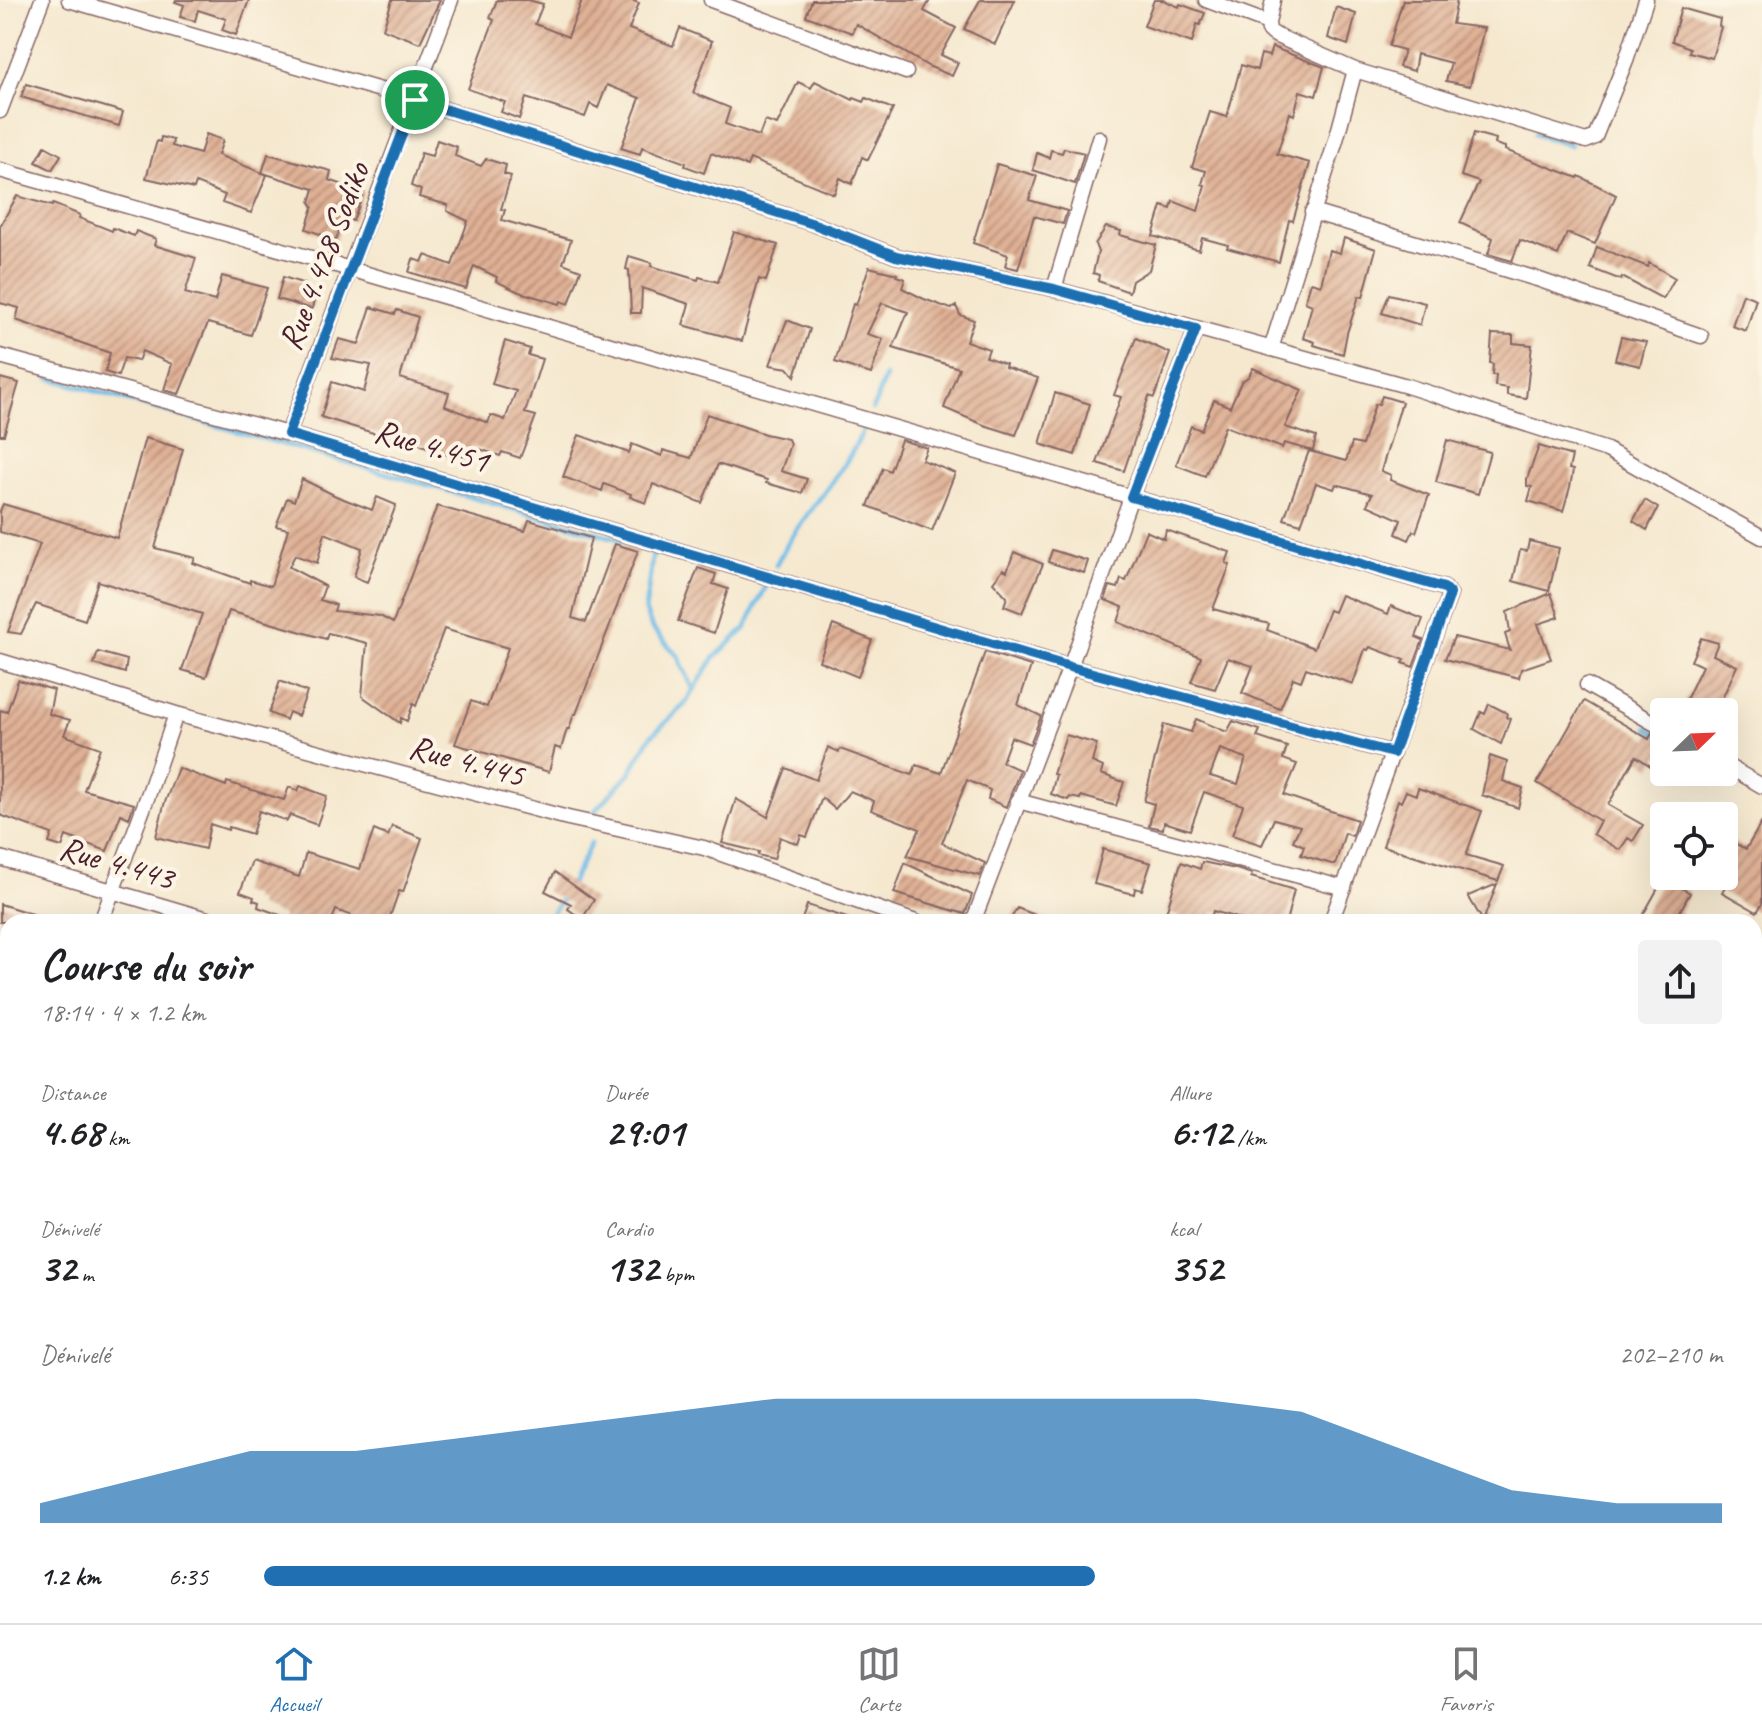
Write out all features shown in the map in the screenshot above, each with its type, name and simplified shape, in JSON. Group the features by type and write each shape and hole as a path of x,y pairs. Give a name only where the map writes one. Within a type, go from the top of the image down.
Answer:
{"street":[{"path":"0,111 42,0"},
{"path":"69,0 415,100 814,224 896,256 1054,289 1407,386 1607,450 1762,537"},
{"name":"Rue 4.428 Sodiko","path":"288,434 451,0"},
{"path":"711,0 906,72"},
{"path":"1206,0 1268,23"},
{"path":"1273,0 1268,23 1269,31 1277,36 1355,70 1589,140 1595,137 1611,98 1646,0"},
{"path":"1271,349 1355,70"},
{"path":"1054,289 1099,138"},
{"path":"0,170 1444,588 1450,594 1334,914"},
{"path":"1312,212 1537,279 1701,336"},
{"path":"976,914 1196,329"},
{"name":"Rue 4.451","path":"0,356 288,434 1070,667 1393,753"},
{"name":"Rue 4.445","path":"0,661 176,714 568,818 704,848 893,914"},
{"path":"1587,685 1650,721"},
{"path":"104,914 176,714"},
{"path":"1738,772 1762,786"},
{"path":"1018,801 1344,888"},
{"name":"Rue 4.443","path":"0,858 188,914"}],"building":[{"path":"176,0 249,0 236,35 222,30 226,19 198,10 195,21 180,17 184,5"},
{"path":"392,0 440,0 420,43 383,29"},
{"path":"497,0 528,0 543,4 535,24 568,37 582,0 631,0 639,3 629,29 673,46 680,28 712,41 693,93 730,108 725,124 759,136 765,121 777,125 798,82 811,88 815,81 853,100 864,102 866,98 893,109 868,160 862,157 852,184 840,178 834,194 750,159 747,166 711,153 704,173 642,147 640,154 621,148 640,98 607,85 598,108 590,104 585,117 526,98 519,119 501,112 505,102 468,89 494,20 490,18"},
{"path":"812,0 930,0 924,11 956,28 941,55 958,63 952,76 928,66 856,24 852,33 806,16"},
{"path":"980,0 1015,0 995,44 964,29"},
{"path":"1154,0 1163,0 1179,7 1180,4 1205,13 1200,25 1197,24 1192,43 1144,26"},
{"path":"1403,0 1457,0 1452,24 1484,28 1470,86 1446,81 1451,63 1417,54 1414,71 1399,67 1404,50 1389,46"},
{"path":"1336,7 1356,14 1348,45 1328,38"},
{"path":"1681,8 1720,19 1721,27 1712,58 1689,52 1690,48 1672,41"},
{"path":"1272,47 1324,67 1316,96 1300,91 1294,115 1290,113 1277,154 1310,163 1293,221 1289,220 1279,262 1202,238 1199,250 1153,236 1162,206 1171,209 1173,201 1198,211 1206,171 1192,167 1210,112 1227,117 1241,65 1257,70 1261,54 1269,56"},
{"path":"26,84 123,112 119,126 21,97"},
{"path":"1474,133 1496,139 1495,144 1505,147 1505,150 1579,176 1616,195 1595,244 1567,233 1558,255 1520,240 1512,261 1488,254 1493,238 1460,223 1479,182 1461,176"},
{"path":"206,134 223,140 218,155 262,173 268,154 331,171 329,180 364,192 353,221 344,218 336,240 306,229 313,207 310,202 314,189 263,173 267,175 251,213 222,203 225,195 196,183 194,189 146,178 161,137 173,140 172,146 200,154"},
{"path":"437,140 457,147 455,156 481,166 486,159 506,165 504,174 511,176 501,209 505,210 502,220 571,240 563,263 581,270 569,304 519,292 474,266 466,289 409,272 413,259 422,262 425,255 452,265 468,221 447,211 448,205 419,197 421,190 411,186 421,153 432,156"},
{"path":"45,146 61,155 52,170 36,162"},
{"path":"1064,148 1084,153 1075,184 1033,170 1037,153 1049,158 1051,150 1062,153"},
{"path":"997,164 1037,176 1029,200 1067,211 1063,224 1034,216 1018,269 1005,266 1008,255 973,243"},
{"path":"17,196 53,204 112,231 113,228 134,236 136,231 156,239 154,245 196,258 185,293 215,301 222,276 267,288 251,335 208,323 179,394 164,390 172,364 142,351 138,361 124,358 118,376 105,372 110,353 16,320 19,308 0,303 0,226"},
{"path":"1106,227 1121,231 1120,235 1156,245 1149,270 1132,281 1129,292 1098,281 1099,275 1093,273 1098,252 1095,244"},
{"path":"734,232 778,245 766,281 759,279 742,341 683,325 689,304 642,288 641,313 631,313 629,270 626,269 629,256 698,280 699,277 718,282"},
{"path":"1344,238 1376,249 1363,297 1359,296 1347,333 1343,354 1314,345 1315,342 1303,338 1312,305 1305,302 1311,282 1321,285 1329,250 1340,253"},
{"path":"1597,247 1648,267 1649,263 1675,278 1663,299 1622,277 1621,280 1590,268"},
{"path":"869,267 897,274 905,279 902,288 924,299 951,309 956,306 960,315 974,320 966,341 989,349 986,357 1006,364 1005,367 1038,378 1016,435 944,408 959,368 893,348 908,312 882,303 867,334 883,339 871,374 835,362 853,304 856,305"},
{"path":"283,277 305,284 304,288 316,292 312,309 277,299"},
{"path":"1389,294 1425,303 1420,325 1382,313"},
{"path":"1743,294 1756,299 1746,331 1732,326"},
{"path":"371,307 395,314 397,310 418,317 400,378 449,393 445,406 488,423 491,415 505,420 516,391 492,384 505,341 530,349 528,355 542,359 525,413 536,416 520,458 502,452 500,456 471,446 466,457 448,450 446,455 407,439 406,443 321,417 332,382 364,392 371,365 332,358 339,339 359,344"},
{"path":"787,320 810,329 795,376 788,368 770,365"},
{"path":"1492,334 1513,335 1513,343 1532,345 1526,398 1507,395 1507,388 1495,386 1496,375 1492,375 1493,364 1490,363"},
{"path":"1621,337 1646,342 1640,366 1615,360"},
{"path":"1136,338 1170,353 1154,398 1149,396 1124,471 1097,463 1121,397 1114,395"},
{"path":"1253,368 1302,390 1285,427 1316,437 1313,451 1284,443 1282,448 1225,426 1205,476 1176,465 1191,426 1201,430 1214,400 1230,407 1241,382"},
{"path":"0,378 19,383 4,435 0,435"},
{"path":"1055,393 1090,404 1075,455 1040,444"},
{"path":"1382,396 1402,402 1381,471 1391,475 1390,480 1429,495 1416,532 1413,531 1409,540 1396,534 1401,520 1367,505 1372,494 1336,484 1334,489 1316,483 1301,524 1284,519 1309,451 1346,461 1352,443 1362,445 1375,404 1379,404"},
{"path":"707,414 788,439 790,444 781,471 807,479 802,493 718,464 702,503 653,484 646,503 604,484 602,491 563,477 579,435 629,453 632,444 662,456 663,450 691,458"},
{"path":"145,438 183,449 155,548 195,558 193,563 250,583 250,580 271,586 288,529 276,526 287,498 294,501 302,479 372,510 377,497 396,505 367,582 354,577 362,548 325,533 317,563 295,555 289,567 325,586 320,600 336,605 334,611 380,616 393,623 437,506 525,531 529,520 591,538 572,618 586,622 615,544 638,551 576,714 561,749 555,747 549,772 455,744 471,701 487,707 508,648 444,629 416,706 413,704 407,721 401,718 400,723 362,696 367,643 328,633 326,639 229,611 206,677 182,670 202,614 98,581 85,620 36,604 21,634 8,632 40,544 0,532 3,504 117,538"},
{"path":"901,440 927,448 922,460 955,473 932,531 868,506 883,468 890,471"},
{"path":"1447,440 1490,452 1478,494 1436,482"},
{"path":"1539,446 1572,456 1569,469 1573,470 1563,511 1528,501 1532,487 1527,486 1527,479"},
{"path":"1645,500 1658,508 1647,530 1633,521"},
{"path":"1166,530 1230,552 1226,563 1230,565 1213,609 1269,624 1267,630 1314,648 1329,610 1334,612 1341,595 1388,614 1391,606 1423,619 1416,637 1423,640 1413,667 1403,663 1405,660 1370,647 1365,649 1353,684 1306,668 1301,681 1293,678 1280,709 1242,693 1253,666 1228,658 1215,689 1191,682 1201,657 1118,622 1123,607 1105,600 1110,586 1118,588 1121,579 1126,581 1146,531 1164,539"},
{"path":"1529,541 1559,548 1549,591 1513,581 1520,550 1527,551"},
{"path":"1052,550 1088,561 1084,573 1048,562"},
{"path":"1014,552 1043,564 1022,613 1004,606 1007,597 993,582 1003,569 1007,571"},
{"path":"698,568 716,574 713,584 728,589 714,633 678,621"},
{"path":"1551,593 1559,617 1538,624 1551,659 1521,669 1519,678 1445,659 1454,637 1510,650 1505,634 1510,632 1507,612"},
{"path":"833,625 872,640 858,677 819,661"},
{"path":"1701,638 1718,643 1713,655 1737,666 1722,698 1687,698 1702,666 1691,661"},
{"path":"98,652 127,660 125,673 94,664"},
{"path":"985,652 1031,666 1018,705 1041,716 1030,744 1011,737 1002,762 1020,770 1006,807 988,799 990,790 967,780 942,843 985,863 980,876 907,856 920,829 871,810 874,801 850,791 835,809 822,798 807,837 801,835 798,844 780,837 774,859 722,843 736,799 768,817 786,768 816,780 828,747 912,775 916,765 941,773"},
{"path":"18,680 54,690 49,714 70,720 64,735 100,748 84,790 134,804 129,818 121,814 107,851 66,836 62,847 49,843 52,834 0,815 0,710 7,712"},
{"path":"280,681 307,692 298,716 289,712 286,720 269,713"},
{"path":"1584,701 1650,737 1650,766 1636,756 1608,805 1643,825 1633,841 1628,838 1620,850 1593,834 1600,821 1537,783"},
{"path":"1489,704 1507,713 1506,717 1510,719 1501,744 1474,729 1481,712 1485,714"},
{"path":"1196,719 1227,732 1233,721 1260,730 1257,737 1287,747 1283,759 1297,764 1284,795 1357,820 1352,836 1345,833 1335,865 1301,855 1304,846 1293,841 1300,826 1274,819 1262,845 1232,835 1243,805 1204,792 1190,830 1164,822 1163,829 1149,826 1154,804 1144,801 1164,724 1191,732","holes":["1220,749 1246,758 1238,784 1210,776"]},
{"path":"1066,735 1097,744 1092,762 1103,767 1101,774 1124,782 1116,806 1081,796 1080,799 1070,797 1068,800 1051,794 1056,775 1053,774"},
{"path":"1490,756 1507,762 1503,781 1523,788 1518,808 1482,795"},
{"path":"178,768 226,786 227,782 284,800 289,787 298,791 300,786 327,796 317,825 290,815 287,821 259,811 252,834 210,824 205,849 156,837"},
{"path":"1418,788 1482,811 1466,855 1504,866 1498,881 1383,846 1398,800 1401,802 1406,791 1416,795"},
{"path":"1762,822 1762,904 1757,912 1722,892 1738,890 1738,845 1746,849"},
{"path":"392,826 422,838 403,892 399,891 391,914 347,914 336,910 334,914 277,914 258,907 259,902 253,900 254,897 240,892 252,861 299,877 306,853 360,869 374,830 388,836"},
{"path":"1103,849 1151,863 1142,890 1135,888 1134,894 1094,884"},
{"path":"1181,862 1200,869 1202,862 1236,869 1252,874 1251,877 1294,890 1288,914 1166,913"},
{"path":"905,863 972,895 965,914 894,893"},
{"path":"555,872 594,900 585,914 575,914 568,909 571,904 545,891"},
{"path":"1497,884 1486,914 1479,914 1468,896"},
{"path":"1657,890 1685,890 1690,893 1680,914 1644,914"},
{"path":"0,904 33,914 0,914"},
{"path":"807,905 835,914 804,914"},
{"path":"1017,908 1033,914 1014,914"}],"waterway":[{"path":"1535,134 1570,145"},
{"path":"873,409 885,376"},
{"path":"49,378 612,537 653,552 645,611 652,628 678,656 694,691"},
{"path":"776,565 797,529 846,462 865,426"},
{"path":"595,811 630,773 651,736 684,705 714,658 745,629 768,582"},
{"path":"552,914 568,890 591,843"}],"route":[{"path":"415,100 814,224 896,256 1054,289 1196,329 1131,497 1444,588 1450,594 1393,753 1070,667 288,434 415,100"}]}
